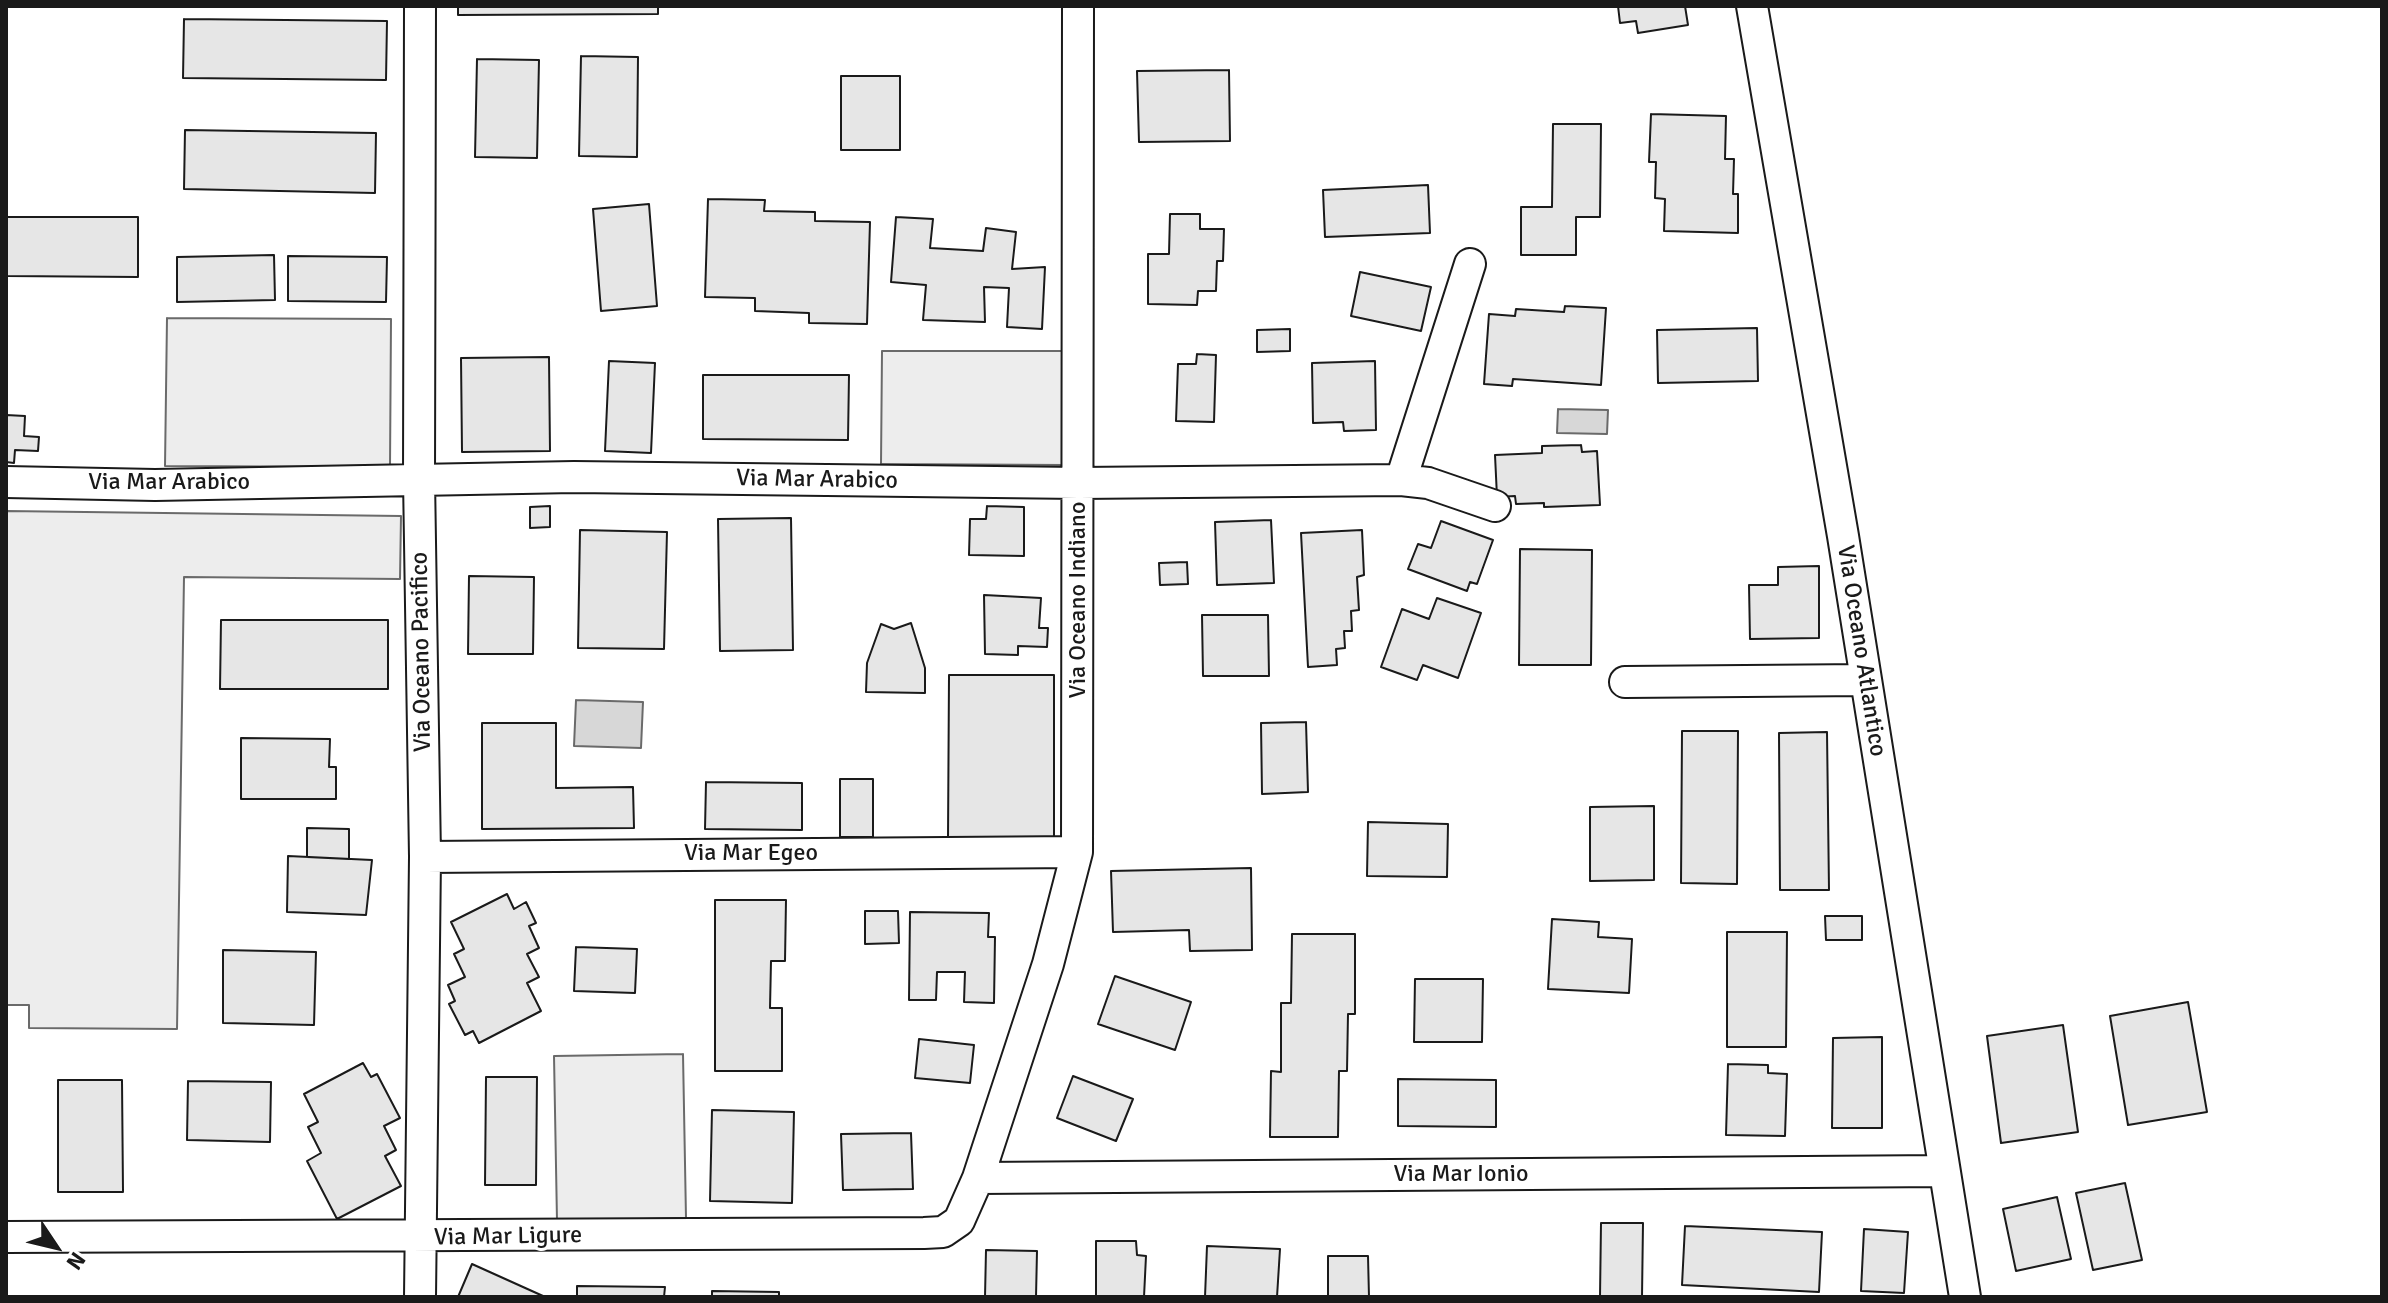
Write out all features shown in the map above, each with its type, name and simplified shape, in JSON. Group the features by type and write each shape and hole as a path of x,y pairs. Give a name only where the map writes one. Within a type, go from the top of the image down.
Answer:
{"street":[{"name":"Via Oceano Pacifico","path":"420,6 419,479 425,857 420,1297"},
{"name":"Via Oceano Indiano","path":"978,1178 1065,908 1077,852 1078,6"},
{"name":"Via Oceano Atlantico","path":"1752,6 1965,1297"},
{"path":"1401,480 1470,264"},
{"name":"Via Mar Arabico","path":"6,482 155,485 419,479 1079,483 1401,480 1428,483 1495,506"},
{"path":"1625,682 1865,680"},
{"name":"Via Mar Egeo","path":"425,857 1077,852"},
{"name":"Via Mar Ionio","path":"978,1178 1943,1171"},
{"name":"Via Mar Ligure","path":"6,1237 943,1232 959,1221 978,1178"}],"shaded area":[{"path":"167,318 391,319 390,467 165,466"},
{"path":"882,351 1066,351 1065,465 881,464"},
{"path":"1558,409 1608,410 1607,434 1557,433"},
{"path":"6,511 401,516 400,579 184,577 177,1029 29,1028 29,1005 6,1005"},
{"path":"576,700 643,702 641,748 574,746"},
{"path":"683,1054 686,1218 557,1221 554,1056"}],"building":[{"path":"458,6 658,6 658,14 458,15"},
{"path":"1618,6 1685,6 1688,25 1638,33 1636,21 1620,23"},
{"path":"184,19 387,21 386,80 183,78"},
{"path":"581,56 638,57 637,157 579,156"},
{"path":"477,59 539,60 537,158 475,157"},
{"path":"1229,70 1230,141 1139,142 1137,71"},
{"path":"841,76 900,76 900,150 841,150"},
{"path":"1651,114 1726,116 1725,159 1734,159 1733,194 1738,194 1738,233 1664,231 1665,199 1655,198 1656,162 1649,162"},
{"path":"1553,124 1601,124 1600,217 1576,217 1576,255 1521,255 1521,207 1552,207"},
{"path":"185,130 376,133 375,193 184,189"},
{"path":"1428,185 1430,233 1325,237 1323,190"},
{"path":"708,199 765,200 764,211 815,212 815,221 870,222 867,324 809,323 809,313 755,311 755,298 705,297"},
{"path":"649,204 657,306 601,311 593,209"},
{"path":"1170,214 1200,214 1200,229 1224,229 1223,261 1217,261 1216,291 1198,291 1197,305 1148,304 1148,254 1169,254"},
{"path":"6,217 138,217 138,277 6,276"},
{"path":"896,217 933,219 930,248 983,251 986,228 1016,232 1012,269 1045,267 1042,329 1007,327 1009,288 984,287 985,322 923,320 926,285 891,282"},
{"path":"274,255 275,300 177,302 177,257"},
{"path":"288,256 387,257 386,302 288,301"},
{"path":"1360,272 1431,287 1421,331 1351,316"},
{"path":"1565,306 1606,308 1601,385 1513,379 1512,386 1484,384 1489,314 1515,316 1516,309 1564,312"},
{"path":"1757,328 1758,381 1658,383 1657,330"},
{"path":"1290,329 1290,351 1257,352 1257,330"},
{"path":"1197,354 1216,355 1214,422 1176,421 1178,364 1196,364"},
{"path":"549,357 550,451 462,452 461,358"},
{"path":"609,361 655,363 651,453 605,451"},
{"path":"1375,361 1376,430 1344,431 1343,422 1313,423 1312,363"},
{"path":"703,375 849,375 848,440 703,439"},
{"path":"6,415 25,416 24,436 39,437 38,451 15,450 14,463 6,462"},
{"path":"1581,445 1582,452 1597,451 1600,505 1544,507 1544,503 1516,504 1515,496 1497,497 1495,455 1542,453 1542,446"},
{"path":"550,506 550,527 530,528 530,507"},
{"path":"987,506 1024,507 1024,556 969,555 970,519 986,519"},
{"path":"791,518 793,650 720,651 718,519"},
{"path":"1271,520 1274,583 1217,585 1215,522"},
{"path":"1441,521 1493,540 1477,584 1470,582 1467,591 1408,569 1418,544 1431,548"},
{"path":"580,530 667,532 664,649 578,648"},
{"path":"1362,530 1364,575 1357,577 1359,610 1351,611 1352,631 1344,631 1345,648 1336,649 1337,665 1308,667 1301,533"},
{"path":"1520,549 1592,550 1591,665 1519,665"},
{"path":"1187,562 1188,584 1160,585 1159,563"},
{"path":"1819,566 1819,638 1750,639 1749,585 1778,585 1778,567"},
{"path":"469,576 534,577 533,654 468,654"},
{"path":"984,595 1041,598 1039,628 1048,628 1047,647 1018,646 1018,655 985,654"},
{"path":"1437,598 1481,613 1458,678 1423,665 1417,680 1381,667 1402,609 1429,619"},
{"path":"1202,615 1268,615 1269,676 1203,676"},
{"path":"221,620 388,620 388,689 220,689"},
{"path":"911,623 925,668 925,693 866,692 867,663 881,624 894,629"},
{"path":"949,675 1054,675 1054,838 948,838"},
{"path":"1306,722 1308,792 1262,794 1261,723"},
{"path":"482,723 556,723 556,788 633,787 634,828 482,829"},
{"path":"1682,731 1738,731 1737,884 1681,883"},
{"path":"1827,732 1829,890 1780,890 1779,733"},
{"path":"241,738 330,739 329,767 336,767 336,799 241,799"},
{"path":"840,779 873,779 873,837 840,837"},
{"path":"706,782 802,783 802,830 705,829"},
{"path":"1654,806 1654,880 1590,881 1590,807"},
{"path":"1368,822 1448,824 1447,877 1367,876"},
{"path":"307,828 349,829 349,859 307,857"},
{"path":"288,856 372,860 366,915 287,912"},
{"path":"1251,868 1252,950 1190,951 1189,930 1113,932 1111,871"},
{"path":"507,894 514,909 526,902 536,923 529,926 539,948 527,954 539,977 527,983 541,1011 479,1043 473,1031 465,1035 449,1004 455,1001 448,985 465,977 454,954 464,949 451,922"},
{"path":"715,900 786,900 785,961 771,961 770,1008 782,1008 782,1071 715,1071"},
{"path":"865,911 898,911 899,943 865,944"},
{"path":"910,912 989,913 988,937 995,937 994,1003 964,1002 965,972 937,972 936,1000 909,1000"},
{"path":"1825,916 1862,916 1862,940 1826,940"},
{"path":"1552,919 1599,922 1598,937 1632,939 1629,993 1548,989"},
{"path":"1727,932 1787,932 1786,1047 1727,1047"},
{"path":"1292,934 1355,934 1355,1014 1348,1014 1347,1071 1339,1071 1338,1137 1270,1137 1271,1071 1281,1072 1281,1003 1291,1003"},
{"path":"576,947 637,949 635,993 574,991"},
{"path":"223,950 316,952 314,1025 223,1023"},
{"path":"1115,976 1191,1002 1175,1050 1098,1024"},
{"path":"1415,979 1483,979 1482,1042 1414,1042"},
{"path":"2188,1002 2207,1112 2128,1125 2110,1016"},
{"path":"2063,1025 2078,1132 2001,1143 1987,1036"},
{"path":"1882,1037 1882,1128 1832,1128 1833,1038"},
{"path":"919,1039 974,1045 970,1083 915,1078"},
{"path":"363,1063 371,1077 377,1074 400,1118 384,1126 396,1150 385,1156 401,1186 337,1219 307,1161 321,1153 308,1127 318,1122 304,1094"},
{"path":"1728,1064 1768,1065 1768,1073 1787,1074 1785,1136 1726,1135"},
{"path":"1073,1076 1133,1099 1116,1141 1057,1118"},
{"path":"486,1077 537,1077 536,1185 485,1185"},
{"path":"1398,1079 1496,1080 1496,1127 1398,1126"},
{"path":"58,1080 122,1080 123,1192 58,1192"},
{"path":"188,1081 271,1082 270,1142 187,1140"},
{"path":"712,1110 794,1112 792,1203 710,1201"},
{"path":"911,1133 913,1189 843,1190 841,1134"},
{"path":"2125,1183 2142,1260 2093,1270 2076,1193"},
{"path":"2057,1197 2071,1259 2016,1271 2003,1209"},
{"path":"1601,1223 1643,1223 1642,1297 1600,1297"},
{"path":"1685,1226 1822,1232 1819,1292 1682,1285"},
{"path":"1864,1229 1908,1232 1904,1293 1861,1291"},
{"path":"1096,1241 1136,1241 1137,1255 1146,1256 1144,1297 1096,1297"},
{"path":"1207,1246 1280,1249 1277,1297 1205,1297"},
{"path":"986,1250 1037,1251 1036,1297 985,1297"},
{"path":"1328,1256 1368,1256 1369,1297 1328,1297"},
{"path":"472,1264 543,1296 543,1297 458,1297"},
{"path":"577,1286 665,1287 664,1297 577,1297"},
{"path":"712,1291 779,1292 779,1297 712,1297"}]}
